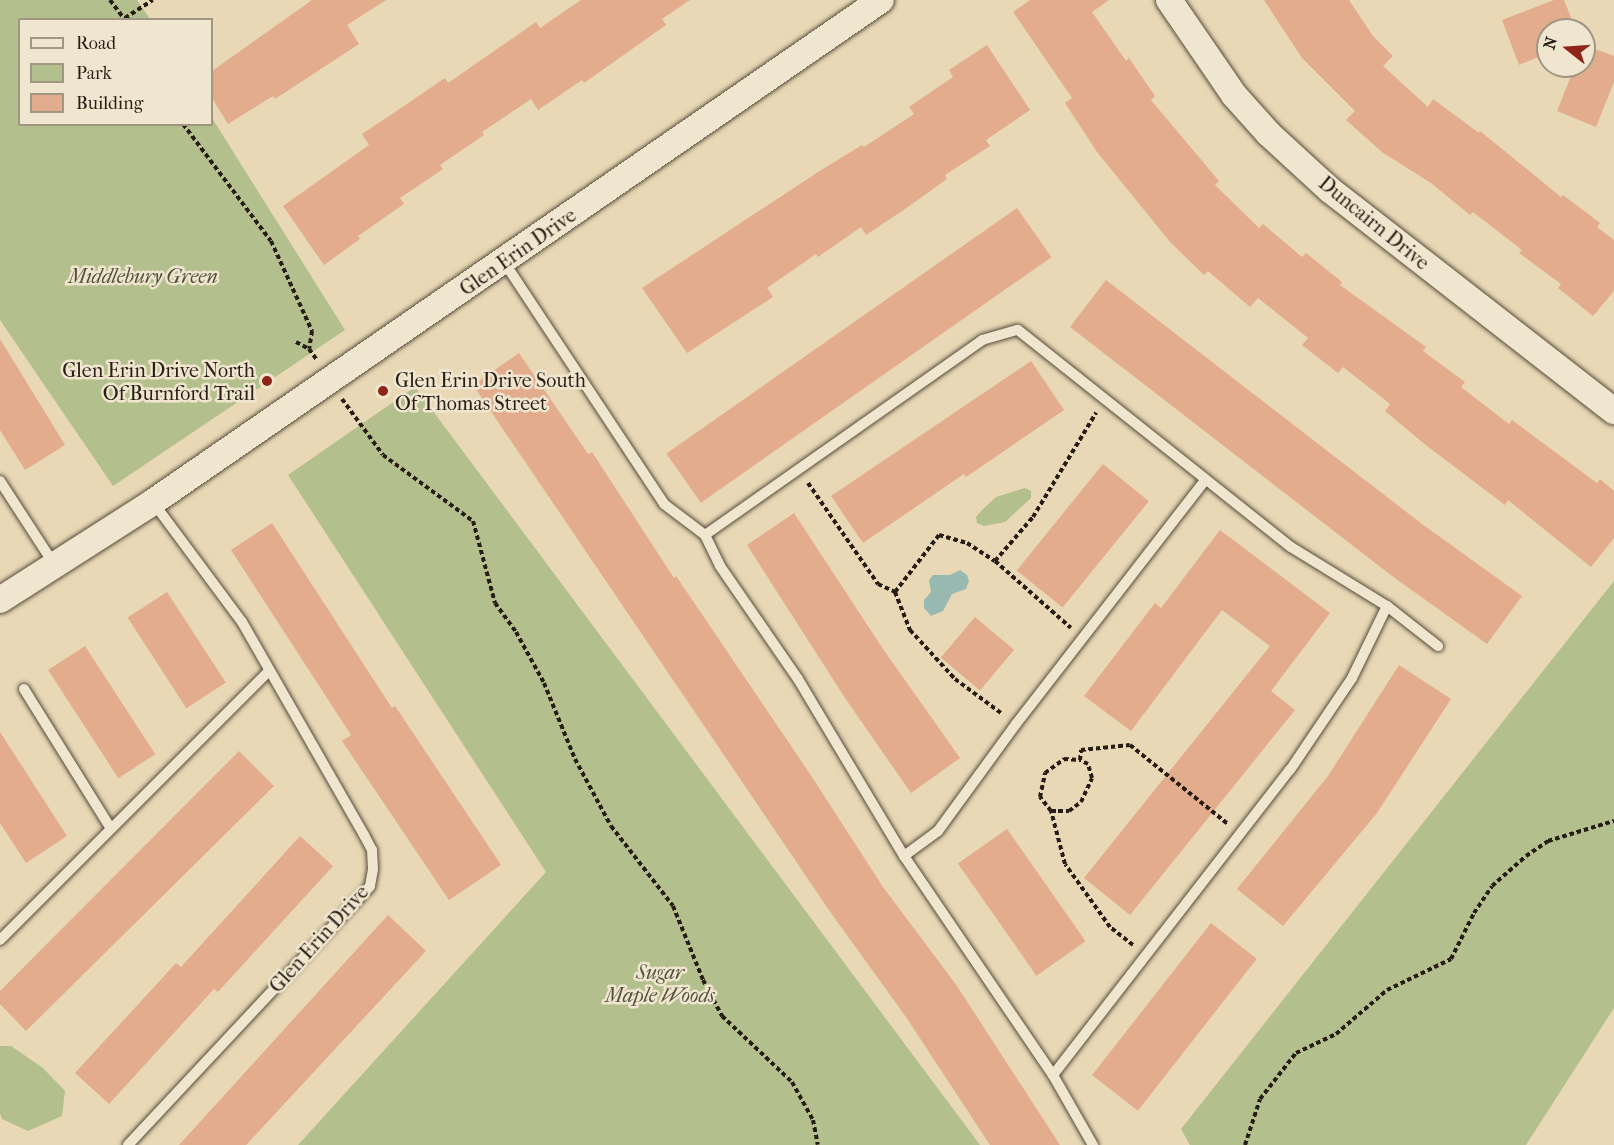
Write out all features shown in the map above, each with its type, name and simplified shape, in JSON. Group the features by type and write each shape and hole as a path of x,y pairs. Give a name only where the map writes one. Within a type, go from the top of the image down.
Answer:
{"street":[{"name":"Glen Erin Drive","path":"0,600 153,501 504,262 881,0"},
{"name":"Duncairn Drive","path":"1169,0 1234,95 1269,134 1330,190 1614,411"}],"lane":[{"path":"504,262 664,504 705,535 720,566 798,679 904,856 1053,1075 1093,1145"},
{"path":"705,535 982,340 1018,330 1291,547 1387,606 1438,646"},
{"path":"904,856 938,831 1016,724 1205,480"},
{"path":"0,481 54,564"},
{"name":"Glen Erin Drive","path":"128,1145 370,886 374,869 372,850 242,622 153,501"},
{"path":"1053,1075 1290,770 1352,678 1387,606"},
{"path":"0,940 269,671"},
{"path":"24,689 110,828"}],"path":[{"path":"110,0 124,18"},
{"path":"126,18 153,0"},
{"path":"184,126 271,242 312,331 309,349"},
{"path":"296,342 309,349 383,455 473,521 495,603 516,632 544,683 576,759 610,826 673,906 703,980 722,1016 792,1082 813,1120 818,1145"},
{"path":"995,561 1034,517 1104,400"},
{"path":"799,470 878,584 895,592 910,630 955,680 1016,724"},
{"path":"895,592 939,535 967,543 995,561 1083,638"},
{"path":"1080,760 1081,750 1130,746 1240,834"},
{"path":"1051,811 1069,811 1081,802 1092,778 1088,764 1080,760 1064,759 1045,773 1040,797 1051,811 1065,864 1110,927 1146,955"},
{"path":"1245,1145 1260,1099 1296,1053 1336,1034 1388,990 1451,959 1474,913 1492,886 1526,856 1548,841 1614,821"}],"green space":[{"name":"Middlebury Green","path":"0,0 137,0 149,18 18,18 18,126 213,126 213,120 345,330 113,486 0,320"},
{"name":"Sugar Maple Woods","path":"415,387 980,1145 298,1145 546,872 288,475"},
{"path":"1025,488 1031,491 1031,498 1005,522 984,526 977,523 976,517 996,497"},
{"path":"1614,581 1614,1008 1526,1145 1190,1145 1181,1129"},
{"path":"0,1046 11,1046 43,1068 65,1091 62,1116 28,1131 2,1119 0,1113"}],"water":[{"path":"960,570 967,575 969,581 966,589 952,594 943,611 931,616 924,608 924,600 931,592 929,580 933,575 950,575"}],"building":[{"path":"312,0 386,0 347,25 359,44 275,99 273,96 228,124 213,100 213,70"},
{"path":"581,0 690,0 662,19 666,25 584,83 582,80 538,110 531,99 482,132 484,135 440,165 443,169 400,198 404,204 358,236 360,239 324,265 283,206 369,145 362,134 445,78 448,83 536,22 540,28"},
{"path":"1030,0 1109,0 1092,12 1126,61 1129,58 1155,96 1151,100 1219,181 1215,185 1259,228 1263,224 1302,257 1306,253 1342,282 1340,285 1426,347 1423,351 1465,382 1461,387 1509,424 1512,420 1597,483 1600,479 1614,491 1614,538 1591,567 1508,500 1505,505 1427,446 1385,411 1390,404 1343,367 1338,373 1302,345 1308,338 1258,298 1250,307 1208,271 1204,275 1171,243 1097,152 1065,103 1072,98 1013,12"},
{"path":"1264,0 1349,0 1373,36 1393,56 1383,66 1428,107 1433,99 1479,133 1480,131 1561,197 1563,195 1600,223 1597,227 1614,240 1614,291 1593,316 1558,288 1561,284 1519,253 1522,250 1473,212 1470,215 1431,183 1382,152 1346,120 1355,111 1302,58"},
{"path":"1554,0 1564,0 1571,18 1536,18 1536,58 1519,65 1502,20"},
{"path":"987,45 1030,110 986,140 990,146 945,175 947,179 905,209 866,235 861,227 818,257 816,254 767,288 773,297 687,353 642,288 818,172 862,145 864,147 914,114 909,107 953,77 949,70"},
{"path":"1596,49 1614,56 1614,82 1596,127 1557,111 1570,78 1596,78"},
{"path":"1017,208 1051,257 701,503 666,453"},
{"path":"1106,280 1422,524 1522,596 1487,644 1392,576 1070,327"},
{"path":"0,339 65,445 25,470 0,430"},
{"path":"519,353 588,454 592,452 674,578 676,576 810,774 883,887 957,986 1060,1145 990,1145 906,1017 831,913 473,385"},
{"path":"1031,361 1064,410 966,477 964,474 863,543 831,496"},
{"path":"1103,464 1149,501 1063,608 1017,570"},
{"path":"794,513 883,649 960,758 911,793 845,698 747,545"},
{"path":"272,523 392,708 395,706 501,865 449,900 342,741 351,735 231,550"},
{"path":"1220,530 1330,613 1271,691 1295,710 1130,915 1084,878 1270,646 1222,610 1131,731 1084,696 1155,603 1161,608"},
{"path":"167,592 226,683 186,708 128,618"},
{"path":"975,617 1014,650 980,690 941,658"},
{"path":"85,646 155,754 118,778 48,670"},
{"path":"1399,665 1451,699 1377,813 1283,926 1237,889 1328,776"},
{"path":"0,732 67,836 26,863 0,823"},
{"path":"239,751 274,786 26,1031 0,1004 0,991"},
{"path":"1007,829 1086,941 1036,976 958,863"},
{"path":"300,836 333,866 218,992 214,989 109,1104 75,1073 176,963 181,967"},
{"path":"388,915 426,951 246,1145 179,1145"},
{"path":"1211,923 1257,959 1138,1111 1092,1075"}],"place":[{"name":"Glen Erin Drive North Of Burnford Trail","path":"267,381"},
{"name":"Glen Erin Drive South Of Thomas Street","path":"383,391"}]}
